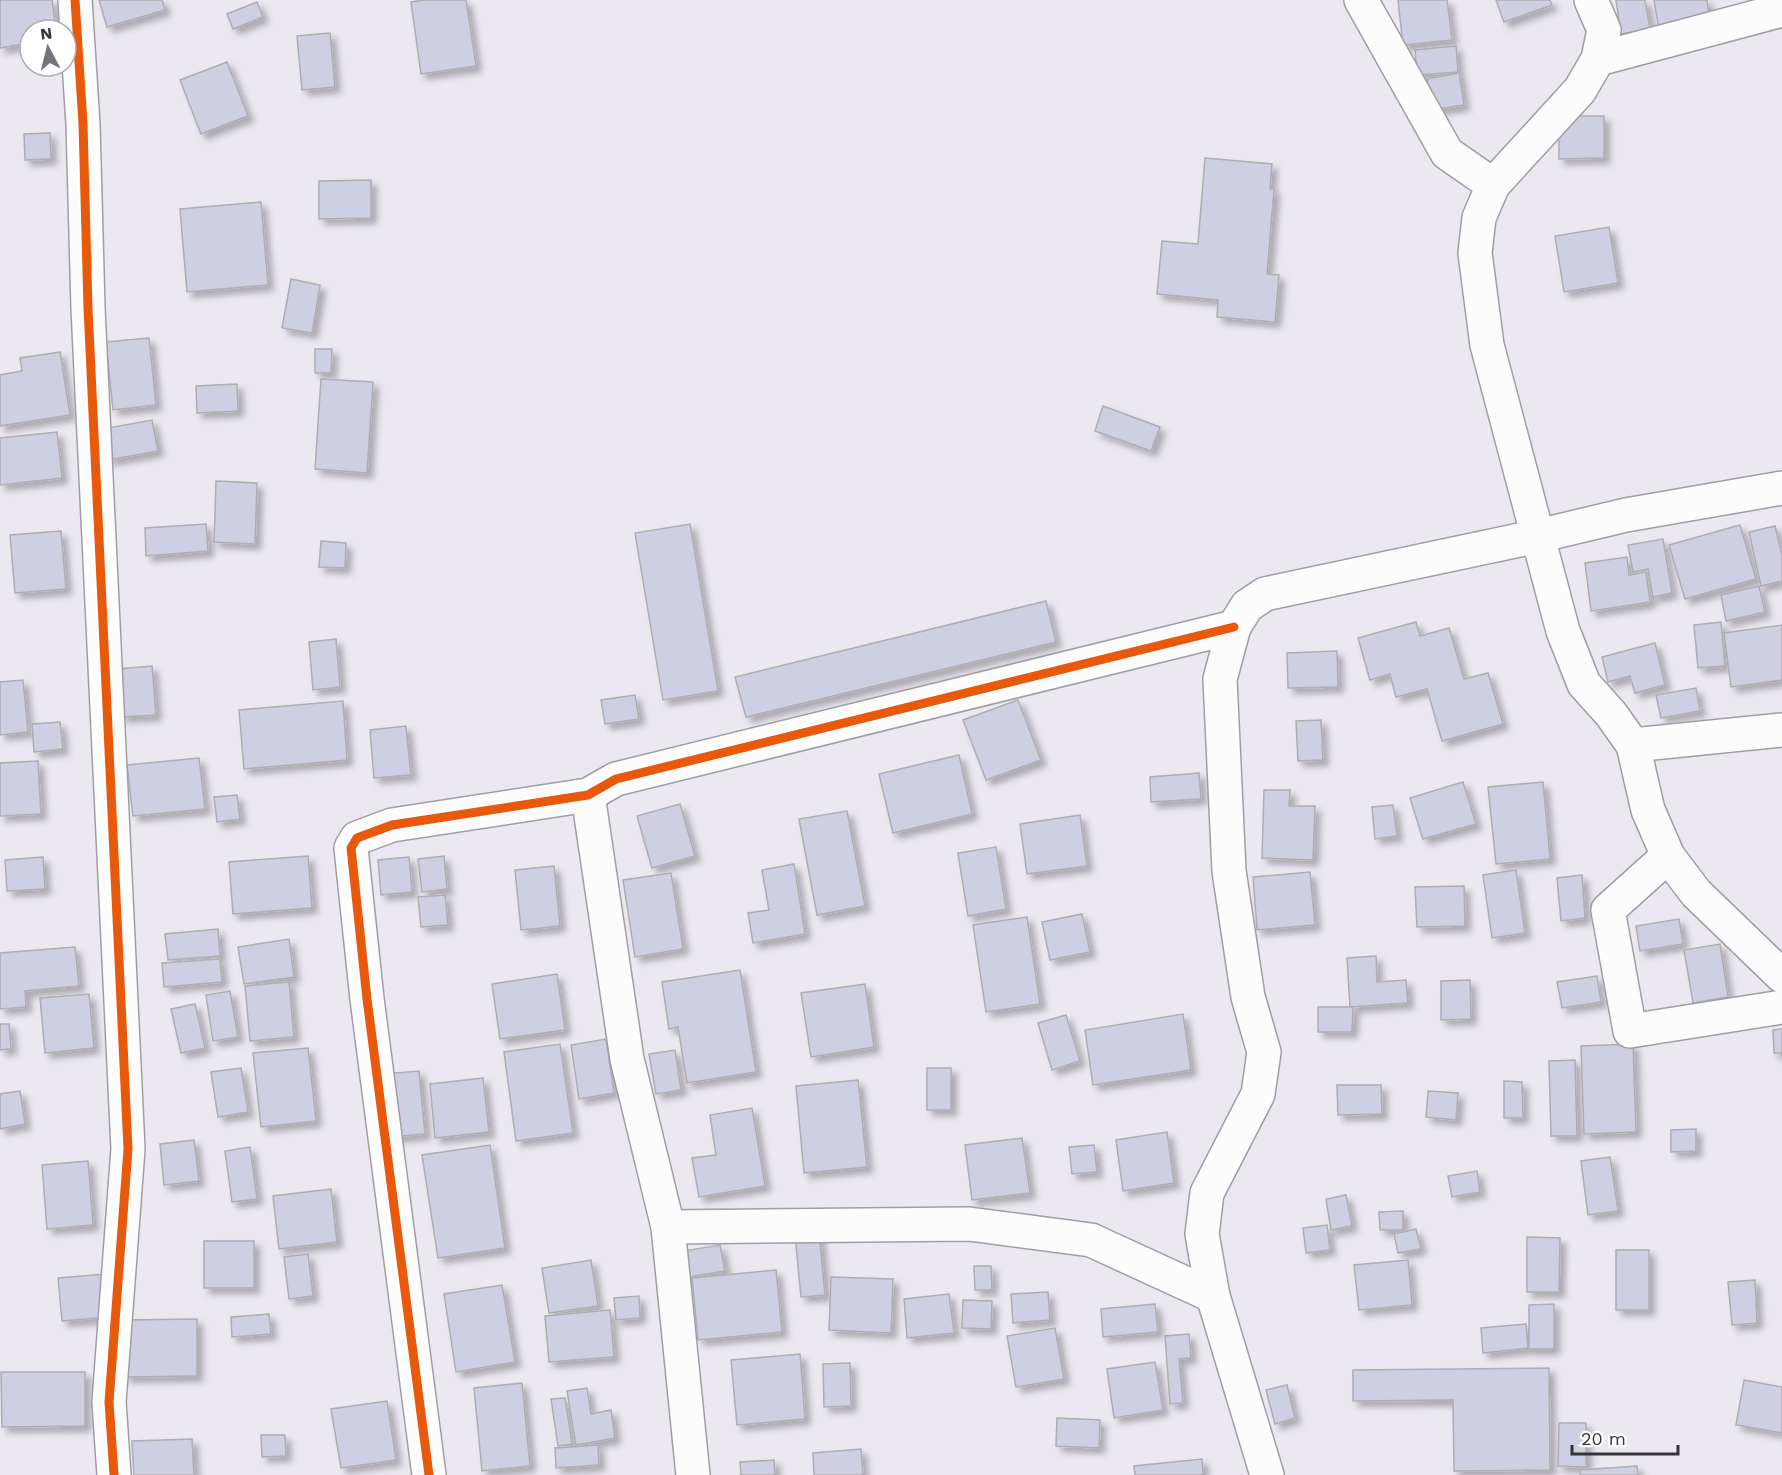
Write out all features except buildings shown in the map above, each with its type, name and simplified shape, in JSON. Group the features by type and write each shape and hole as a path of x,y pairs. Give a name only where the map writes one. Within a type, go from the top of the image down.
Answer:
{"street":[{"path":"75,0 128,1149 110,1402 114,1475"},
{"path":"1361,0 1447,153 1493,185"},
{"path":"1591,0 1604,30 1598,59 1580,90 1493,185 1479,218 1475,253 1487,345 1563,631 1584,684 1611,714 1633,745 1648,810 1668,856 1696,893 1782,976"},
{"path":"1598,59 1782,10"},
{"path":"1267,1475 1213,1296 1202,1234 1208,1193 1258,1094 1264,1052 1248,996 1229,871 1220,679 1234,627 1247,606 1265,594 1626,515 1782,488"},
{"path":"429,1475 367,999 351,848 357,838 392,825 588,795 616,779 1234,627"},
{"path":"1633,745 1782,730"},
{"path":"588,795 627,1059 668,1227 693,1475"},
{"path":"1668,856 1608,910 1630,1030 1782,1007"},
{"path":"668,1227 969,1224 1091,1240 1213,1296"}],"cycle path":[{"path":"75,0 83,124 88,308 128,1149 109,1402 114,1475"},
{"path":"429,1475 367,999 351,848 357,838 392,825 588,795 616,779 1234,627"}]}
